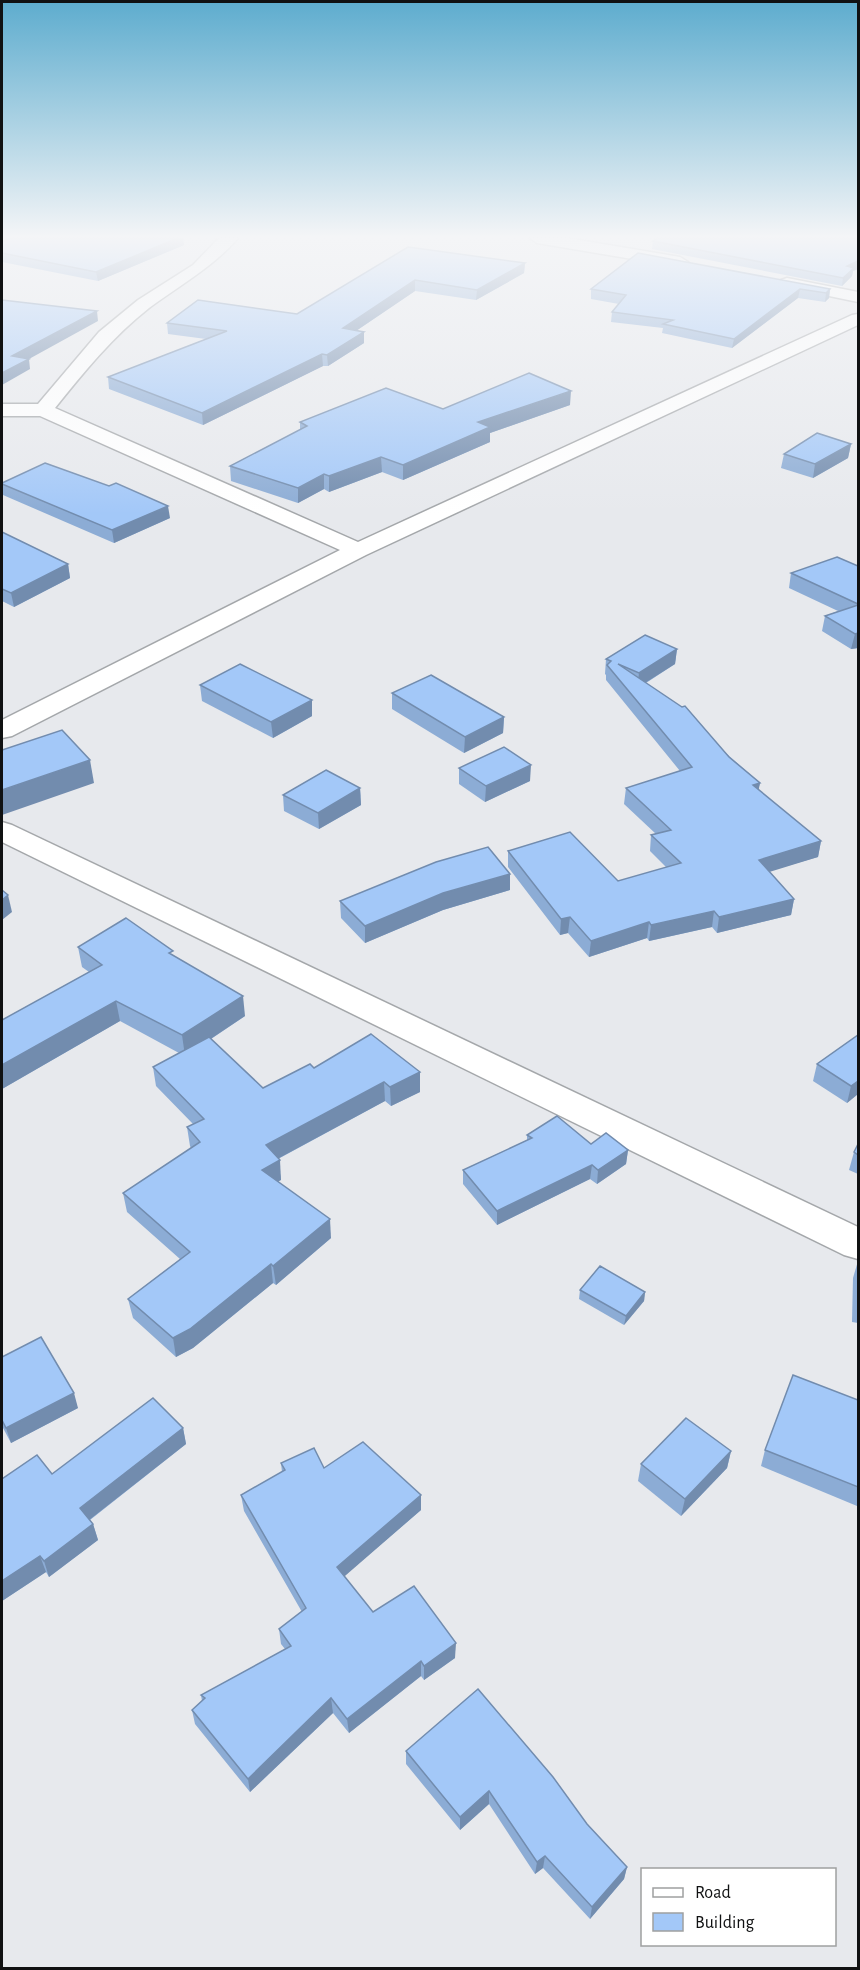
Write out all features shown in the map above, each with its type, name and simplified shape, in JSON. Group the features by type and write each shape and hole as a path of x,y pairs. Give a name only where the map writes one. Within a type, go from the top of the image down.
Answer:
{"street":[{"path":"43,410 112,330"},
{"path":"2,730 358,550 834,330"},
{"path":"2,410 43,410 358,550"},
{"path":"2,831 858,1245"}],"building":[{"path":"2,330 61,330 12,356 29,359 2,373"},
{"path":"219,330 353,330 364,332 327,355 322,354 202,413 108,377 227,331"},
{"path":"691,330 746,330 734,339"},
{"path":"529,373 571,391 478,422 490,427 403,465 381,457 329,476 324,474 298,488 230,466 307,426 300,422 386,388 443,409"},
{"path":"817,433 851,444 815,464 784,454"},
{"path":"45,463 109,486 116,483 168,506 112,530 2,484"},
{"path":"2,532 68,564 11,593 2,589"},
{"path":"837,557 858,566 858,604 791,573"},
{"path":"858,605 858,633 855,634 825,616"},
{"path":"645,635 677,649 639,673 618,664 682,707 685,706 729,757 760,783 753,785 821,841 759,860 794,899 719,917 714,911 651,925 649,922 591,941 570,917 561,919 508,851 570,832 618,881 681,863 651,835 671,830 626,788 692,767 607,665 611,661 606,659"},
{"path":"240,664 312,700 271,722 200,685"},
{"path":"431,675 504,717 465,737 392,693"},
{"path":"62,730 90,760 2,790 2,750"},
{"path":"504,747 531,765 486,786 459,768"},
{"path":"326,770 360,788 318,813 283,795"},
{"path":"488,847 510,874 443,893 365,926 340,901 436,862"},
{"path":"2,890 8,895 2,900"},
{"path":"126,918 173,951 169,953 243,996 182,1035 116,1001 2,1065 2,1020 102,965 78,947"},
{"path":"371,1034 420,1072 390,1087 384,1082 266,1145 280,1160 262,1170 330,1219 190,1329 173,1338 128,1299 190,1252 123,1193 200,1142 187,1127 204,1119 153,1067 209,1037 263,1088 310,1064 314,1068"},
{"path":"858,1035 858,1081 851,1086 817,1064"},
{"path":"557,1116 591,1144 606,1133 628,1150 598,1170 592,1165 497,1211 463,1170 532,1138 527,1135"},
{"path":"600,1266 645,1292 626,1316 580,1290"},
{"path":"41,1337 74,1393 6,1428 2,1420 2,1357"},
{"path":"793,1375 858,1400 858,1487 765,1450"},
{"path":"153,1398 183,1428 80,1508 93,1524 44,1561 40,1556 2,1581 2,1479 37,1455 52,1474"},
{"path":"686,1418 731,1451 685,1499 641,1464"},
{"path":"363,1442 421,1495 337,1567 373,1612 414,1586 456,1643 424,1666 421,1661 347,1719 331,1698 248,1779 192,1710 205,1698 201,1695 291,1646 279,1629 306,1608 241,1495 285,1470 281,1463 314,1448 324,1468"},
{"path":"478,1689 553,1777 587,1824 627,1867 592,1907 545,1856 537,1862 489,1791 460,1817 406,1751"}]}
